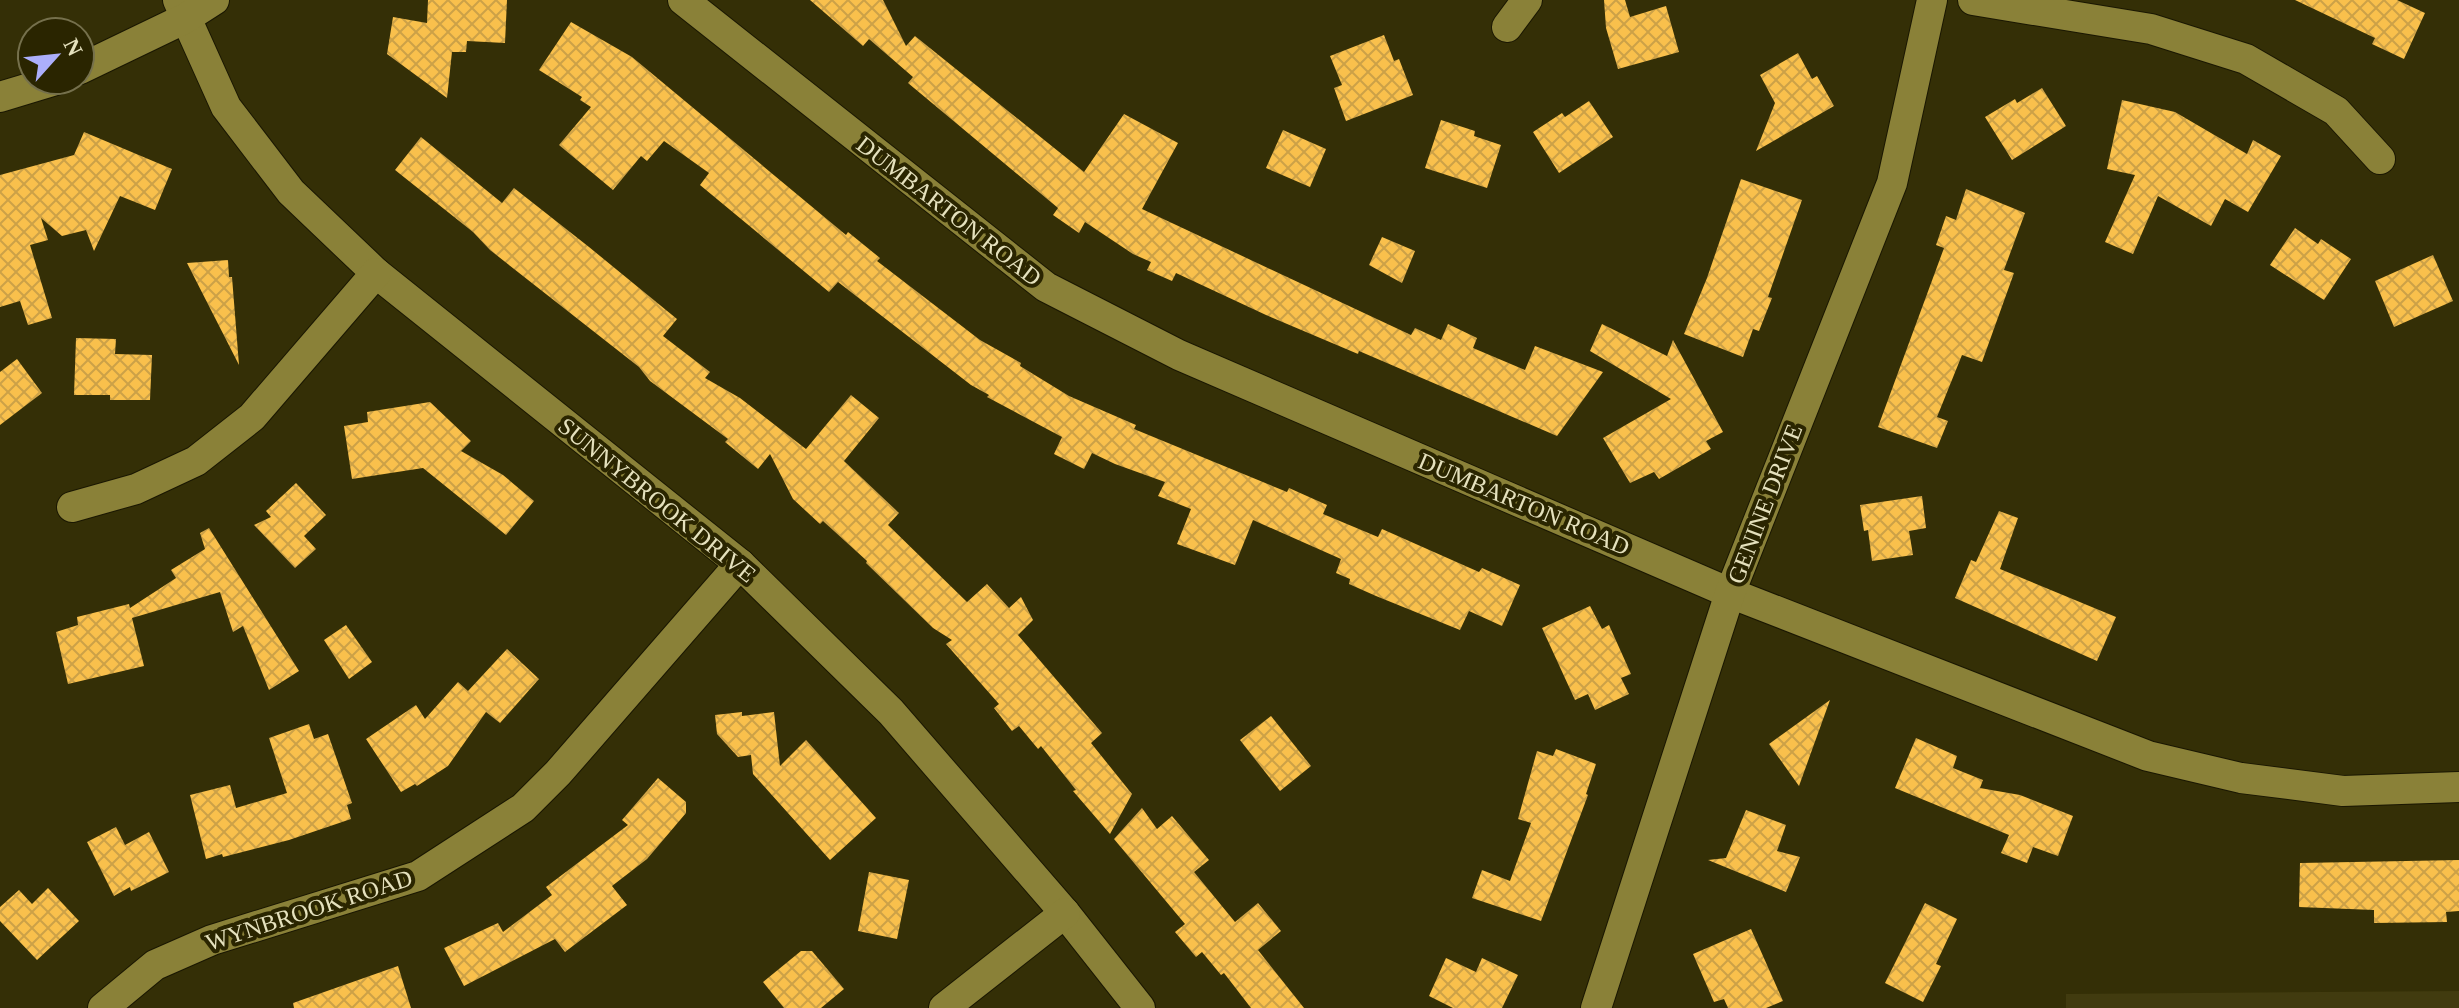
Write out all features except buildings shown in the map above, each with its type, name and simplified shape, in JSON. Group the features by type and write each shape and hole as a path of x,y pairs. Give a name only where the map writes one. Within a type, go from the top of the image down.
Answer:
{"street":[{"path":"96,60 182,9 214,0"},
{"name":"DUMBARTON ROAD","path":"683,0 1046,287 1179,355 1730,593 2148,756 2241,778 2343,791 2459,787"},
{"path":"1507,27 1527,0"},
{"name":"GENINE DRIVE","path":"1596,1008 1730,593 1892,183 1932,0"},
{"path":"1973,0 2151,29 2246,59 2336,111 2380,159"},
{"name":"SUNNYBROOK DRIVE","path":"182,9 226,107 291,192 376,273 740,564 891,712 1065,913 1140,1008"},
{"path":"72,507 136,489 196,461 252,417 376,273"},
{"name":"WYNBROOK ROAD","path":"103,1008 155,965 212,940 418,876 523,808 558,773 740,564"},
{"path":"944,1008 1065,913"}],"shaded area":[{"path":"2459,991 2459,1008 2066,1008 2066,994"}]}
